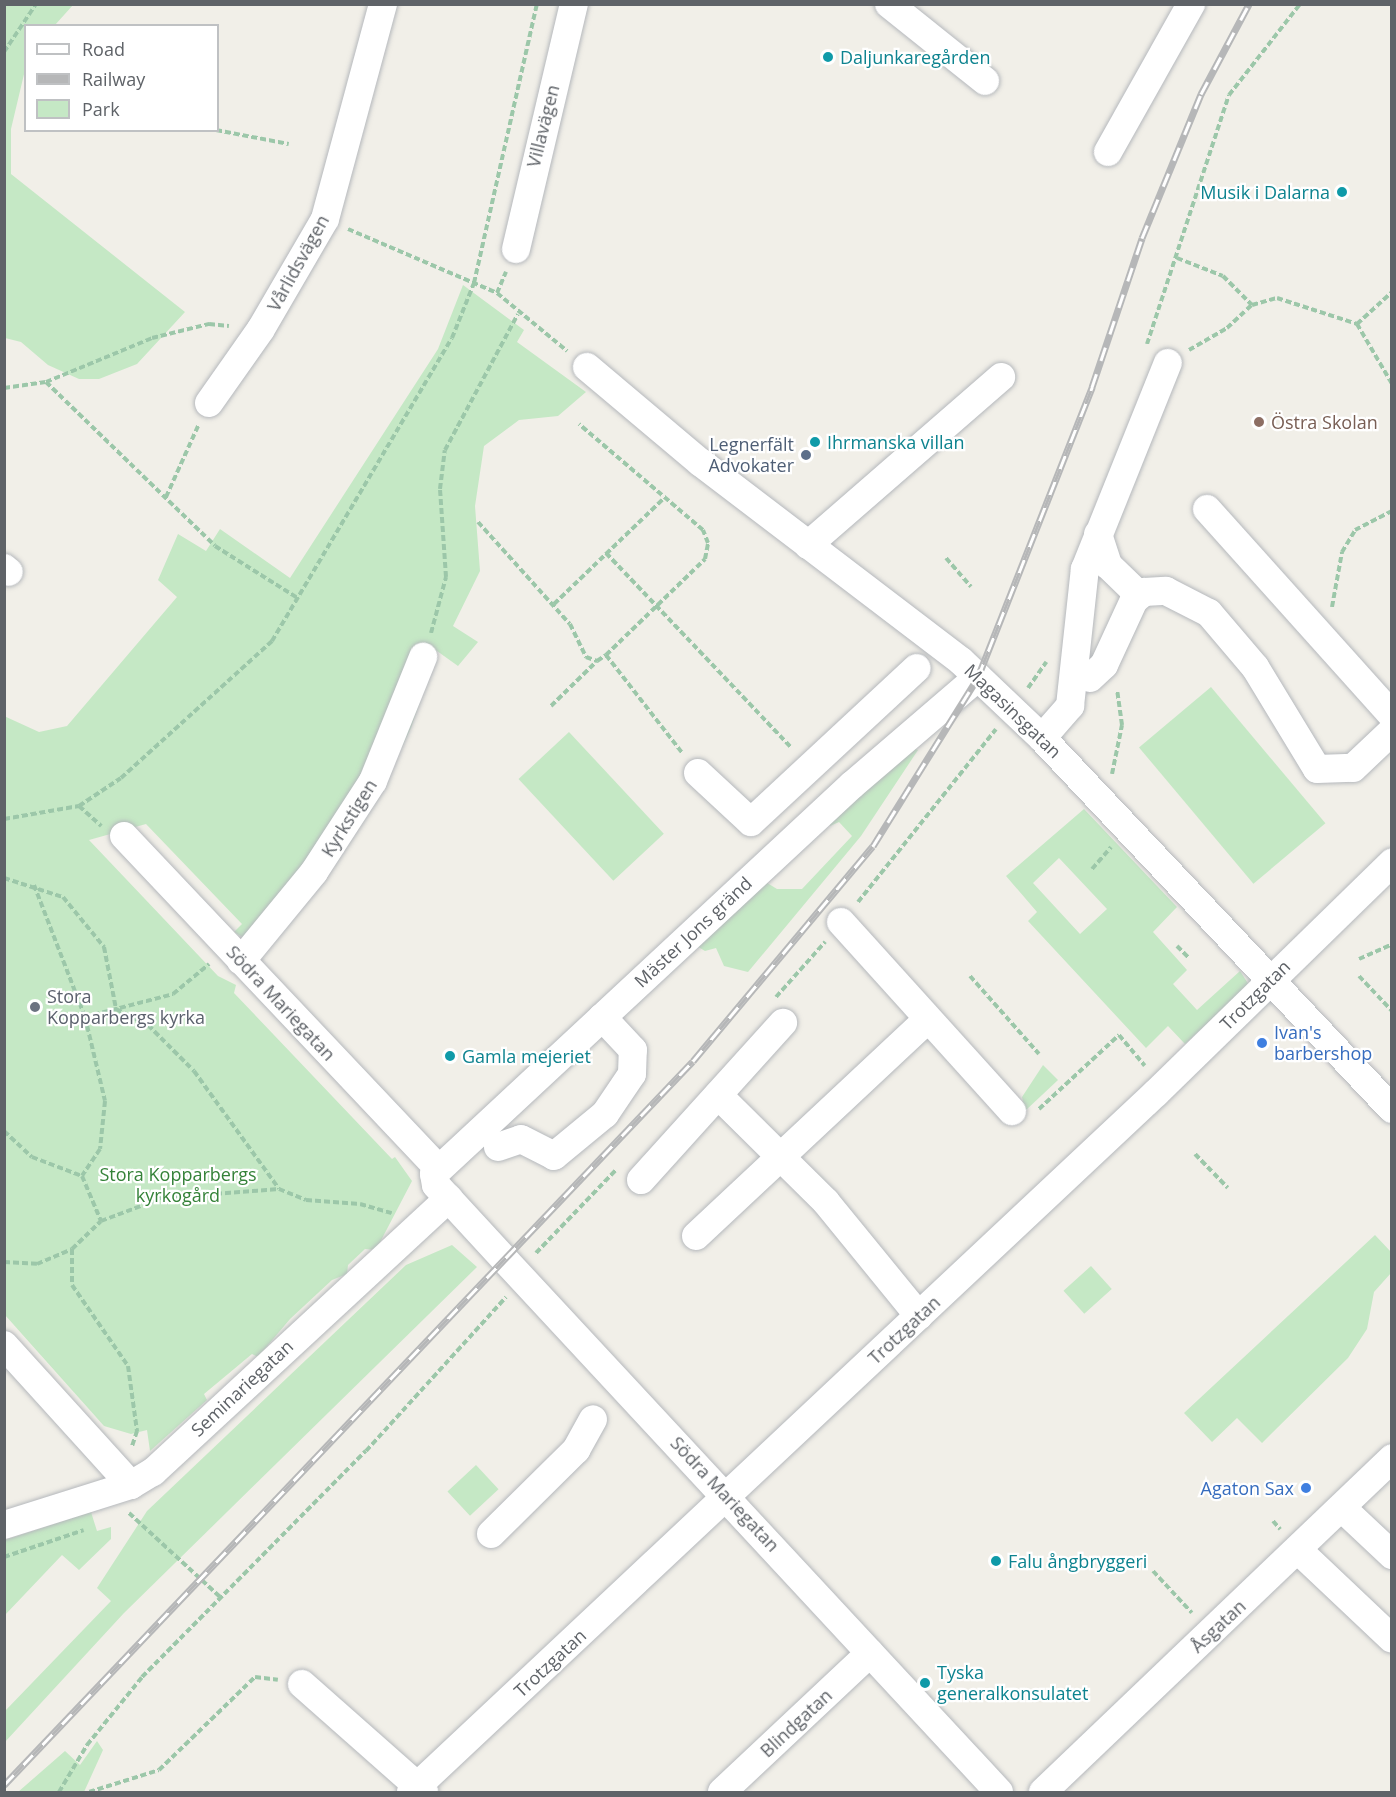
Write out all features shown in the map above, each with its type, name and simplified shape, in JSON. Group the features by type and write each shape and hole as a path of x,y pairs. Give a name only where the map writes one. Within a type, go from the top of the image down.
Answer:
{"street":[{"name":"Vårlidsvägen","path":"209,403 261,329 325,219 383,4"},
{"name":"Villavägen","path":"516,249 574,4"},
{"path":"889,4 985,81"},
{"path":"1108,152 1191,4"},
{"path":"1042,738 1070,706 1075,689 1085,569 1168,363"},
{"name":"Magasinsgatan","path":"587,367 978,677 1042,738 1272,978 1392,1109"},
{"path":"808,544 1001,377"},
{"path":"1207,509 1327,638 1392,714"},
{"path":"1098,534 1108,565 1139,595"},
{"path":"1090,678 1104,665 1122,618 1139,595 1166,591 1209,613 1255,667 1317,769 1353,768 1392,731"},
{"name":"Kyrkstigen","path":"242,961 314,873 373,781 423,657"},
{"path":"698,773 751,822 916,668"},
{"name":"Mäster Jons gränd","path":"439,1169 852,785 978,677"},
{"name":"Södra Mariegatan","path":"124,836 439,1169"},
{"name":"Trotzgatan","path":"417,1790 1163,1086 1392,863"},
{"path":"841,922 926,1021 1021,1114"},
{"path":"633,1170 718,1095 778,1012"},
{"path":"498,1147 521,1139 554,1156 605,1114 632,1074 633,1050 603,1017"},
{"path":"696,1236 926,1021"},
{"path":"718,1095 783,1155 919,1316"},
{"path":"439,1169 436,1185 449,1198"},
{"name":"Södra Mariegatan","path":"449,1198 999,1792"},
{"name":"Seminariegatan","path":"4,1525 134,1490 449,1198"},
{"path":"4,1346 134,1490"},
{"path":"491,1534 576,1450 593,1419"},
{"name":"Åsgatan","path":"1043,1792 1392,1458"},
{"path":"1342,1508 1392,1555"},
{"path":"1298,1550 1392,1639"},
{"name":"Blindgatan","path":"722,1792 870,1653"},
{"path":"302,1684 417,1790"}],"path":[{"path":"4,52 36,4"},
{"path":"4,819 79,806 121,778 239,676 272,641 296,597 427,385 474,283 537,4"},
{"path":"219,131 289,144"},
{"path":"325,219 497,293 518,314 587,367"},
{"path":"1177,258 1223,276 1252,305"},
{"path":"1357,324 1392,292"},
{"path":"1168,363 1227,328 1252,305 1277,298 1357,324 1392,384"},
{"path":"423,657 446,577 440,489 445,450 518,314"},
{"path":"4,388 46,382 152,338 209,324 261,329"},
{"path":"46,382 215,546 296,597"},
{"path":"166,497 209,403"},
{"path":"551,706 705,559 708,543 703,530 579,424"},
{"path":"554,604 664,498"},
{"path":"1327,638 1342,552 1354,530 1392,511"},
{"path":"478,522 570,624 578,650 597,661"},
{"path":"606,553 658,605 809,767"},
{"path":"946,558 971,587"},
{"path":"606,655 698,773"},
{"path":"1090,678 1110,683 1123,707 1109,787"},
{"path":"778,1012 841,922 1012,709"},
{"path":"4,878 34,885 63,897 104,947 116,1009"},
{"path":"34,885 85,1017 105,1101 100,1149 82,1176"},
{"path":"1359,959 1392,944"},
{"path":"1177,946 1188,957"},
{"path":"85,1017 173,994 209,964"},
{"path":"970,976 1039,1054"},
{"path":"1359,976 1392,1011"},
{"path":"116,1009 148,1025 194,1071 279,1189"},
{"path":"1021,1114 1119,1035 1163,1086"},
{"path":"4,1131 32,1157 82,1176 101,1221"},
{"path":"1195,1154 1228,1188"},
{"path":"59,1792 87,1745 142,1677 366,1451 513,1289 517,1273 633,1170"},
{"path":"4,1262 37,1264 72,1249 101,1221 162,1198 279,1189 306,1200 360,1204 391,1213 401,1208"},
{"path":"72,1249 72,1285 128,1366 137,1431 129,1451 134,1490 220,1597"},
{"path":"1153,1571 1211,1633"},
{"path":"89,1792 159,1770 255,1677 302,1684"}],"green space":[{"path":"5,4 73,5 56,24 24,24 24,74 11,129 11,174 185,312 137,364 99,379 79,379 48,365 21,342 5,338"},
{"name":"Stora Kopparbergs kyrkogård","path":"463,285 524,330 517,342 586,392 558,416 519,420 484,446 475,506 480,571 453,626 478,642 458,666 437,651 411,728 381,791 264,950 234,932 242,924 146,824 89,840 218,976 236,985 234,993 392,1159 395,1157 412,1181 376,1250 365,1249 348,1265 347,1274 332,1280 290,1319 258,1357 252,1354 204,1394 207,1400 150,1451 147,1430 131,1434 104,1426 5,1315 4,716 39,732 67,726 177,597 158,580 178,534 206,551 220,529 290,578 438,349"},
{"path":"1211,687 1325,823 1253,884 1139,747"},
{"path":"569,732 664,834 613,881 519,779"},
{"path":"907,746 918,750 861,836 748,972 724,966 716,948 705,951 690,942 764,881 777,889 802,889 852,836 839,822 830,826 828,807"},
{"path":"1084,809 1177,907 1153,932 1187,970 1173,984 1197,1010 1240,971 1249,985 1185,1044 1168,1026 1146,1048 1028,921 1037,912 1006,876","holes":["1059,858 1107,909 1080,934 1033,883"]},
{"path":"1043,1065 1058,1080 1025,1111 1022,1097"},
{"path":"1375,1235 1391,1252 1391,1273 1374,1292 1367,1329 1348,1358 1262,1443 1237,1418 1212,1442 1184,1413"},
{"path":"452,1245 477,1267 124,1613 5,1742 5,1711 111,1601 97,1588 147,1511 406,1265"},
{"path":"1091,1266 1112,1289 1084,1314 1064,1291"},
{"path":"476,1465 499,1489 470,1516 447,1492"},
{"path":"91,1512 97,1531 111,1527 111,1539 79,1570 62,1555 5,1615 5,1540"},
{"path":"97,1741 103,1750 84,1792 18,1792 65,1751 80,1765"}],"railway":[{"path":"4,1785 693,1061 873,846 978,677 1092,387 1142,238 1201,94 1249,4"}],"place":[{"name":"Daljunkaregården","path":"828,57"},
{"name":"Musik i Dalarna","path":"1342,192"},
{"name":"Östra Skolan","path":"1259,422"},
{"name":"Ihrmanska villan","path":"815,442"},
{"name":"Legnerfält Advokater","path":"806,455"},
{"name":"Stora Kopparbergs kyrka","path":"35,1007"},
{"name":"Ivan's barbershop","path":"1262,1043"},
{"name":"Gamla mejeriet","path":"450,1056"},
{"name":"Agaton Sax","path":"1306,1488"},
{"name":"Falu ångbryggeri","path":"996,1561"},
{"name":"Tyska generalkonsulatet","path":"925,1683"}]}
